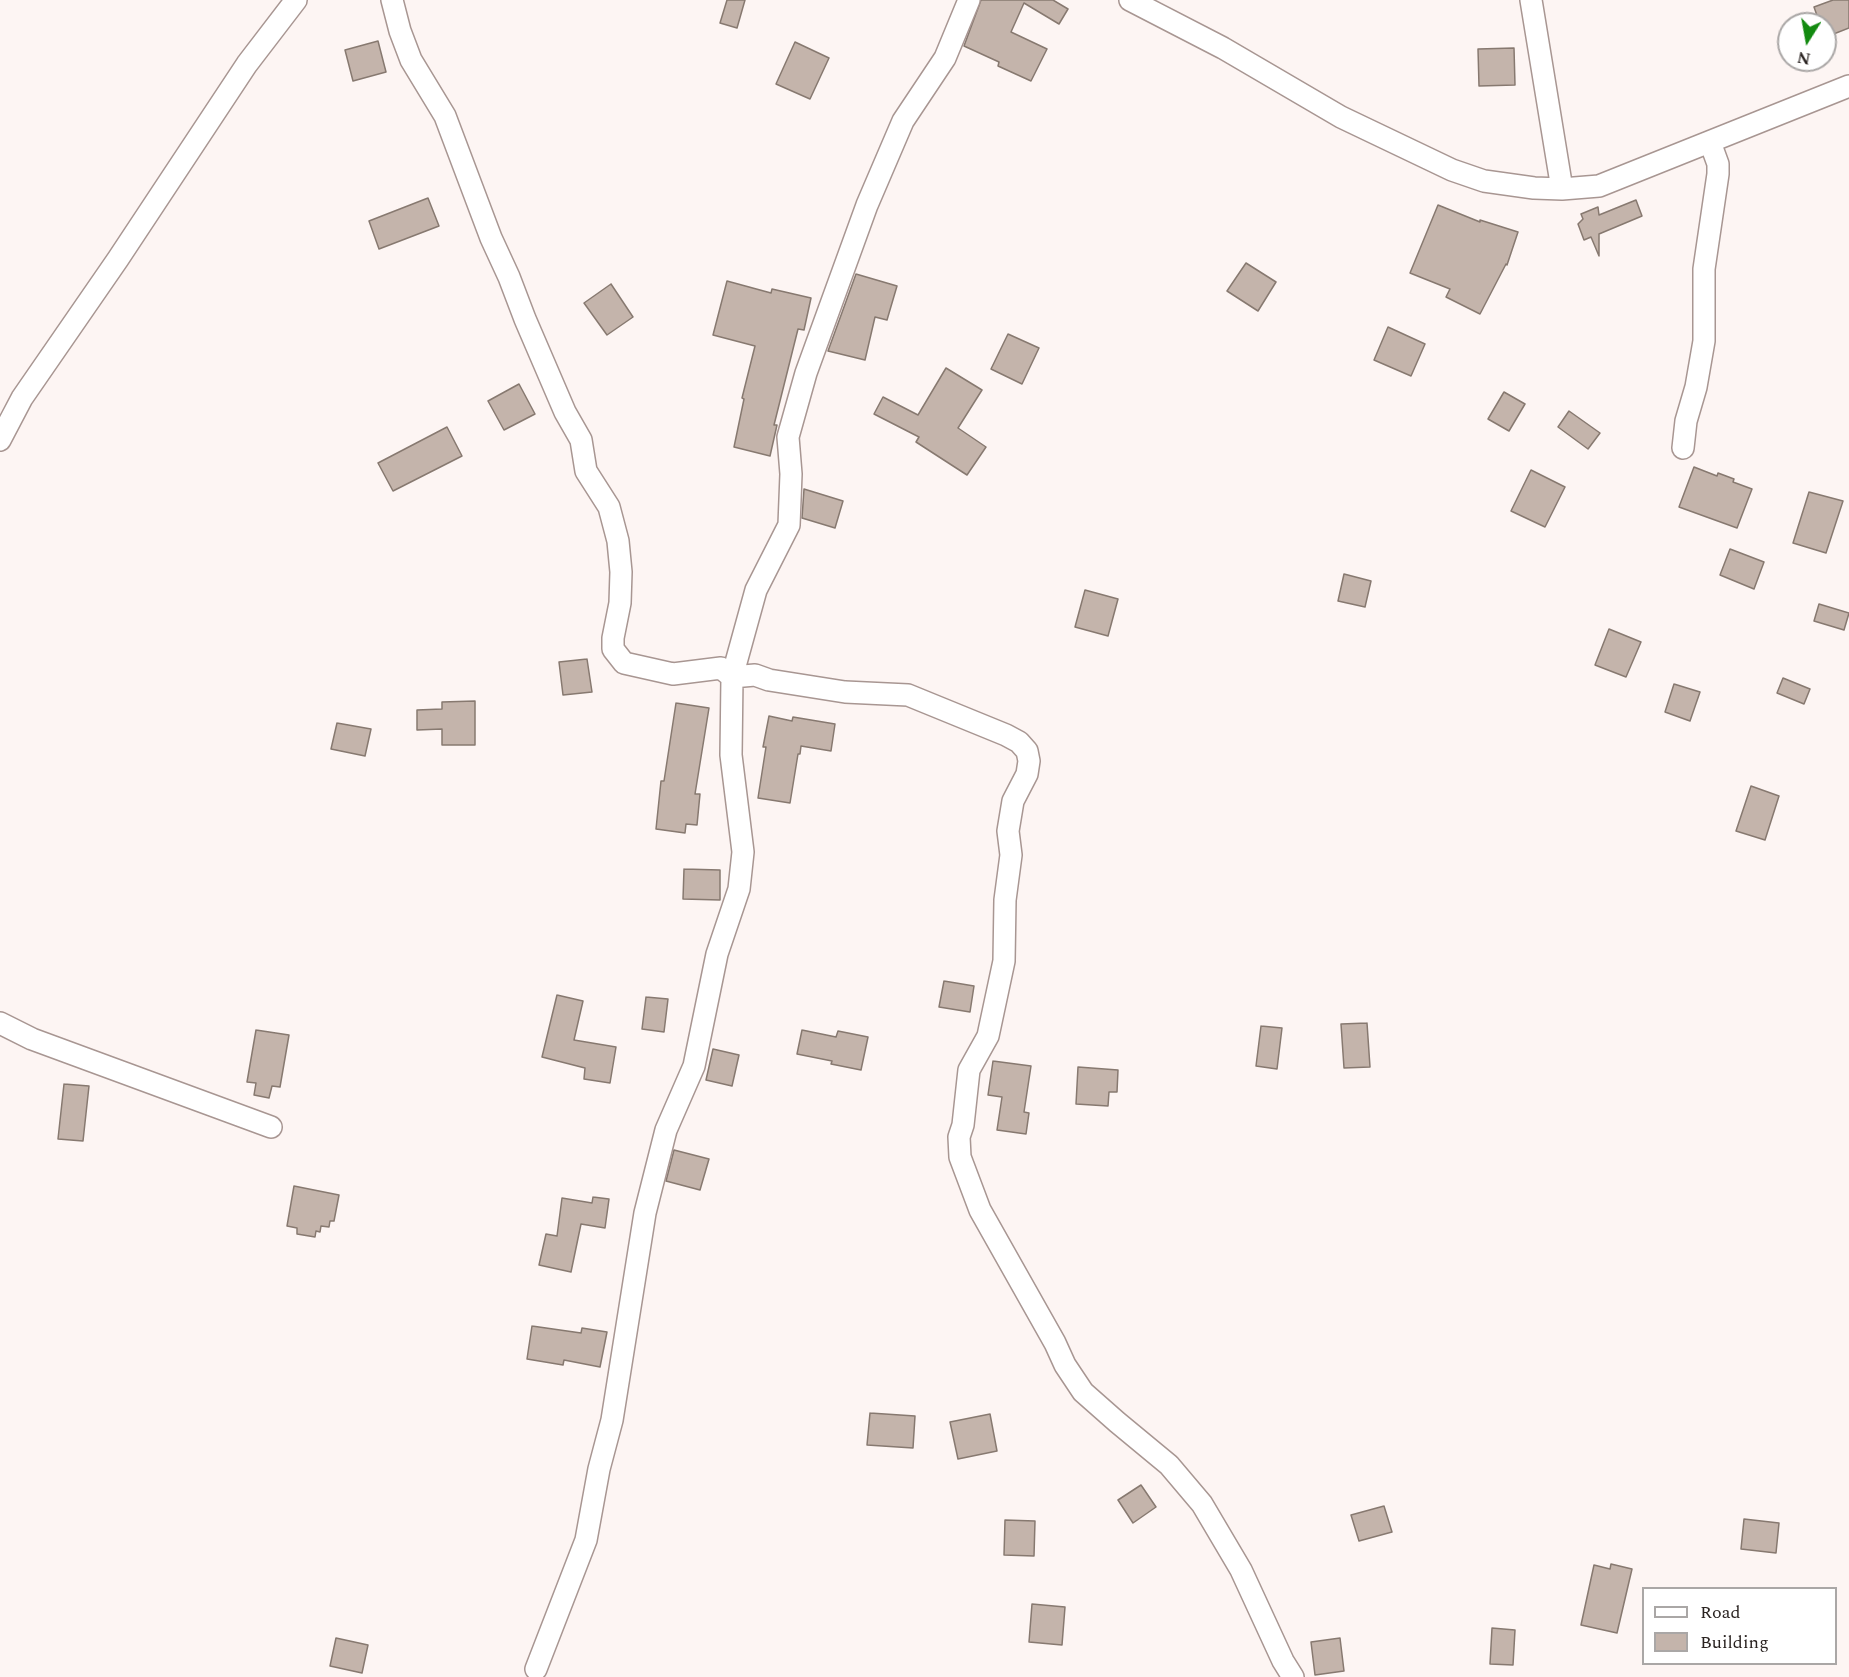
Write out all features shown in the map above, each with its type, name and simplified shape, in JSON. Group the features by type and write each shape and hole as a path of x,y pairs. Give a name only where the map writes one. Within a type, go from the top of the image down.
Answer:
{"street":[{"path":"0,440 22,398 118,259 247,64 296,0"},
{"path":"392,0 411,60 448,123 491,238 558,395 581,440 586,471 609,507 618,542 621,572 620,603 613,638 614,650 624,663 673,674 721,668 732,677 755,675 769,680 845,692 908,695 1006,735 1019,742 1027,751 1029,761 1027,774 1013,801 1008,831 1011,855 1005,900 1004,961 988,1036 969,1070 963,1125 958,1137 960,1157 980,1210 1055,1343 1065,1365 1083,1392 1169,1465 1202,1504 1241,1570 1293,1677"},
{"path":"536,1669 586,1540 599,1469 612,1420 645,1213 666,1131 694,1066 717,954 739,889 743,852 731,754 732,677 756,590 789,525 791,474 788,437 806,374 867,205 903,121 945,58 969,0"},
{"path":"1130,0 1223,48 1341,117 1452,170 1484,181 1534,188 1562,189 1599,186 1849,86"},
{"path":"1531,0 1562,189"},
{"path":"1683,448 1686,420 1696,387 1704,341 1704,269 1718,174 1718,164 1710,142"},
{"path":"0,1023 32,1039 271,1127"}],"building":[{"path":"727,0 745,0 737,28 720,23"},
{"path":"981,0 1053,0 1068,9 1059,24 1024,3 1011,32 1047,49 1031,81 998,66 999,62 964,46"},
{"path":"1833,0 1849,0 1849,28 1837,33 1837,12 1816,12 1814,7"},
{"path":"378,41 386,72 353,81 345,50"},
{"path":"795,42 829,58 810,99 776,84"},
{"path":"1514,48 1515,85 1479,86 1478,49"},
{"path":"428,198 439,226 379,249 369,221"},
{"path":"1636,200 1642,216 1599,234 1599,256 1591,237 1584,240 1578,224 1583,219 1581,214 1598,207 1599,215"},
{"path":"1438,205 1480,222 1480,220 1518,232 1507,265 1480,314 1446,297 1450,289 1410,273"},
{"path":"1246,263 1276,282 1258,311 1227,291"},
{"path":"856,274 897,286 887,320 875,317 865,360 828,351"},
{"path":"727,281 771,293 772,289 811,298 804,330 798,329 774,425 777,425 770,456 734,447 744,399 742,398 755,346 713,335"},
{"path":"611,284 633,317 607,335 584,303"},
{"path":"1388,327 1425,344 1411,376 1374,360"},
{"path":"1008,334 1039,348 1022,384 991,369"},
{"path":"946,368 982,390 958,428 986,447 967,475 916,442 919,437 874,414 883,397 918,415"},
{"path":"519,384 535,414 504,430 488,401"},
{"path":"1504,392 1525,404 1509,431 1488,419"},
{"path":"1569,411 1600,433 1588,449 1558,427"},
{"path":"447,427 462,456 393,491 378,463"},
{"path":"1694,467 1717,476 1718,473 1734,479 1733,482 1752,489 1737,528 1679,507"},
{"path":"1531,470 1565,487 1545,527 1511,511"},
{"path":"804,489 843,501 835,528 802,518"},
{"path":"1809,492 1843,501 1826,553 1793,543"},
{"path":"1730,549 1764,562 1754,589 1720,575"},
{"path":"1344,574 1371,581 1365,607 1338,601"},
{"path":"1085,590 1118,599 1108,636 1075,627"},
{"path":"1819,604 1849,613 1844,630 1814,621"},
{"path":"1609,629 1641,642 1626,677 1595,665"},
{"path":"587,659 592,692 563,695 559,662"},
{"path":"1783,678 1810,689 1804,704 1777,693"},
{"path":"1674,684 1700,692 1690,721 1665,712"},
{"path":"475,701 475,745 442,745 442,729 417,730 417,710 442,709 442,702"},
{"path":"676,703 709,708 695,794 700,794 697,825 686,824 685,833 656,829 661,781 664,781"},
{"path":"769,716 792,721 793,717 835,724 831,751 801,746 790,803 758,798 766,747 763,747"},
{"path":"337,723 371,729 365,756 331,749"},
{"path":"1751,786 1779,796 1765,840 1736,831"},
{"path":"684,869 720,870 720,900 683,899"},
{"path":"944,981 974,986 970,1012 939,1007"},
{"path":"557,995 583,1001 574,1040 616,1047 610,1083 584,1079 585,1068 542,1057"},
{"path":"646,997 668,999 664,1032 642,1029"},
{"path":"1367,1023 1370,1067 1344,1068 1341,1024"},
{"path":"1261,1026 1282,1028 1277,1069 1256,1066"},
{"path":"256,1030 289,1035 280,1087 272,1086 269,1098 254,1095 256,1083 247,1082"},
{"path":"802,1030 836,1037 838,1031 868,1037 861,1070 797,1054"},
{"path":"713,1049 739,1055 732,1086 706,1080"},
{"path":"993,1061 1031,1066 1024,1112 1029,1113 1026,1134 997,1130 1002,1097 988,1095"},
{"path":"1078,1067 1118,1070 1117,1092 1109,1092 1108,1106 1076,1104"},
{"path":"64,1084 89,1086 83,1141 58,1139"},
{"path":"674,1150 709,1159 700,1190 666,1181"},
{"path":"294,1186 339,1195 334,1221 330,1221 329,1227 321,1226 320,1232 316,1231 315,1237 297,1234 297,1228 287,1226"},
{"path":"593,1197 609,1199 605,1228 581,1224 571,1272 539,1265 546,1234 557,1236 562,1198 592,1203"},
{"path":"532,1326 581,1333 582,1328 607,1332 600,1367 564,1360 563,1365 527,1359"},
{"path":"870,1413 915,1416 913,1448 867,1445"},
{"path":"990,1414 997,1451 958,1459 950,1422"},
{"path":"1141,1485 1156,1507 1133,1523 1118,1500"},
{"path":"1384,1506 1392,1532 1359,1541 1351,1515"},
{"path":"1744,1519 1779,1523 1776,1553 1741,1549"},
{"path":"1005,1520 1035,1521 1034,1556 1004,1555"},
{"path":"1611,1564 1632,1569 1617,1633 1581,1625 1594,1565 1610,1569"},
{"path":"1032,1604 1065,1607 1062,1645 1029,1642"},
{"path":"1492,1628 1515,1630 1513,1665 1490,1664"},
{"path":"336,1638 368,1645 362,1673 330,1666"},
{"path":"1340,1638 1344,1671 1315,1675 1311,1642"}]}
